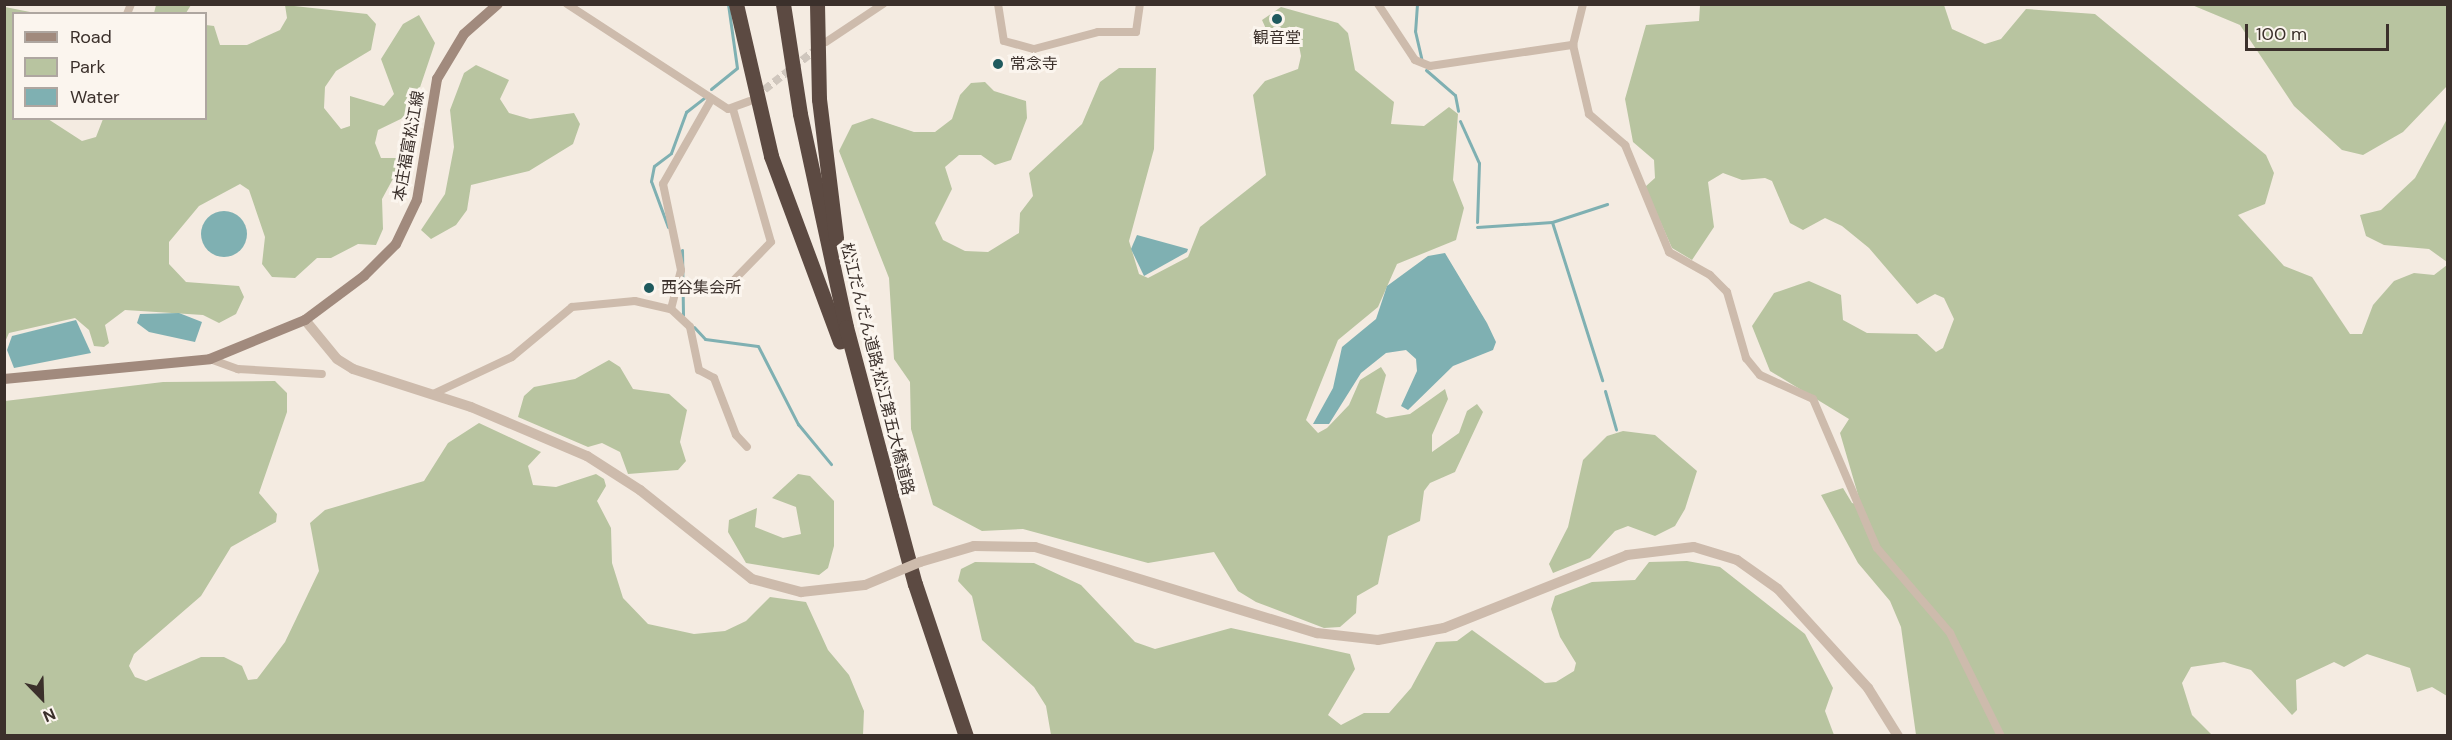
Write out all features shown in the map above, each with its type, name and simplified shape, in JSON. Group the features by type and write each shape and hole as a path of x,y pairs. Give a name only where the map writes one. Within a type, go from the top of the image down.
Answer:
{"highway":[{"path":"736,4 771,156 811,255 878,456"},
{"name":"松江だんだん道路;松江第五大橋道路","path":"783,4 800,114 846,327 878,456 966,735"},
{"path":"818,4 819,99 846,327"}],"main road":[{"name":"本庄福富松江線","path":"4,378 210,359 304,320 381,263 396,244 417,200 437,79 464,34 498,4"}],"street":[{"path":"567,4 711,100 733,110 771,242 735,279"},
{"path":"826,42 883,4"},
{"path":"998,4 1004,41 1034,49 1098,32 1136,32 1140,4"},
{"path":"1378,4 1415,60 1430,66 1573,45"},
{"path":"1583,4 1573,45 1589,114 1625,145 1669,252 1722,285 1739,344 1756,372 1813,399 1877,548 1950,633 2001,735"},
{"path":"671,309 681,270 663,184 711,100"},
{"path":"733,110 750,101"},
{"path":"433,394 512,357 572,307 635,301 671,309 690,327 699,370 714,378 736,435 747,447"},
{"path":"304,320 337,359 353,369 433,394 587,456 760,582 813,592 865,585 920,562 974,546 1035,547 1317,633 1378,640 1444,628 1627,555 1694,547 1737,560 1778,589 1868,688 1898,735"},
{"path":"210,359 238,369 322,375"}],"green space":[{"path":"156,4 191,5 187,12 154,12"},
{"path":"285,5 367,14 376,24 371,50 336,71 325,87 324,108 341,129 350,126 350,96 384,106 394,94 381,59 403,24 419,15 435,43 411,114 378,130 375,143 381,158 401,158 401,164 382,199 383,229 376,245 358,244 331,258 317,258 295,278 272,277 262,264 265,237 249,190 240,184 199,206 169,242 169,264 186,282 239,286 244,297 236,314 219,323 203,315 125,310 105,325 109,343 104,347 94,346 89,330 75,318 9,333 5,342 5,7 30,12 12,12 12,120 50,120 82,141 96,137 103,120 207,120 207,25 214,26 220,45 247,45 280,30 287,18"},
{"path":"1700,5 1944,5 1952,29 1985,44 2001,39 2026,9 2095,14 2266,155 2274,173 2265,204 2238,215 2284,266 2312,277 2350,334 2362,334 2373,305 2394,281 2414,273 2434,275 2447,265 2447,696 2432,687 2417,692 2410,668 2367,654 2344,667 2334,662 2296,680 2297,710 2292,715 2251,670 2224,662 2191,667 2182,683 2192,715 2212,735 1916,735 1901,627 1890,601 1858,563 1821,495 1843,488 1852,503 1861,505 1840,433 1849,419 1770,371 1752,326 1774,293 1809,281 1841,295 1843,320 1867,333 1917,334 1936,352 1943,348 1954,319 1944,298 1935,294 1917,304 1869,248 1842,226 1825,218 1803,230 1790,223 1772,181 1765,178 1742,180 1723,173 1708,182 1714,227 1692,260 1672,248 1645,187 1655,178 1654,160 1633,142 1625,99 1646,25 1699,21"},
{"path":"2192,5 2447,5 2447,86 2403,132 2363,155 2342,150 2294,106 2240,25"},
{"path":"1281,7 1338,23 1348,33 1355,70 1394,102 1391,124 1424,126 1449,107 1458,114 1453,180 1464,208 1456,240 1397,264 1378,307 1338,340 1306,420 1318,433 1327,428 1349,405 1360,380 1381,367 1386,375 1376,413 1386,418 1410,414 1445,389 1448,399 1432,435 1432,452 1459,433 1467,411 1477,404 1483,412 1455,472 1430,483 1424,491 1420,521 1388,536 1378,584 1357,596 1356,613 1340,627 1324,628 1256,602 1238,591 1214,552 1148,563 1023,529 982,531 933,505 911,429 910,382 894,359 889,278 839,151 852,125 872,118 914,132 935,132 952,119 960,95 971,83 985,82 994,91 1026,101 1027,118 1011,160 995,165 981,155 959,155 945,167 952,189 935,223 943,240 965,251 988,252 1019,233 1020,213 1033,196 1029,173 1082,124 1100,82 1119,68 1156,68 1154,149 1129,241 1139,274 1148,278 1188,257 1200,227 1266,175 1253,95 1265,81 1298,69 1301,56 1298,40 1267,31 1262,20"},
{"path":"476,65 509,80 500,99 509,113 530,119 574,113 580,124 573,144 529,171 471,185 467,210 456,225 431,239 421,230 445,194 454,147 450,110 464,73"},
{"path":"2447,119 2447,262 2429,249 2384,245 2366,236 2360,215 2381,210 2415,178"},
{"path":"609,360 620,367 633,389 669,394 687,410 680,442 686,461 678,470 628,474 620,452 602,443 588,447 518,417 524,396 534,387 575,379"},
{"path":"275,381 287,393 287,412 259,493 277,514 276,522 231,547 201,596 134,654 129,666 135,677 146,681 201,657 224,657 242,666 248,680 257,679 285,642 319,571 310,523 325,510 424,481 448,443 479,423 541,452 528,466 533,485 556,487 596,474 604,479 606,486 597,501 611,528 612,563 623,598 648,624 694,634 725,631 746,621 770,597 806,602 828,650 849,675 864,711 863,735 5,735 5,401 163,382"},
{"path":"1623,431 1655,435 1697,471 1685,509 1675,526 1655,536 1628,526 1615,531 1590,558 1553,573 1549,564 1568,527 1583,460 1607,436"},
{"path":"798,474 810,476 834,501 834,546 828,568 819,575 746,563 728,532 729,520 757,508 755,527 783,538 801,534 796,507 772,498"},
{"path":"1687,561 1720,567 1805,634 1833,688 1825,711 1834,735 1051,735 1046,706 1034,687 982,640 972,596 958,581 961,569 975,562 1034,563 1081,585 1135,642 1155,649 1231,628 1350,654 1355,669 1328,715 1341,725 1364,713 1389,713 1411,688 1436,642 1457,641 1472,630 1545,683 1556,682 1574,671 1576,663 1560,637 1551,609 1555,596 1592,582 1635,580 1649,562"}],"water":[{"path":"224,211 240,218 247,234 240,250 224,257 208,250 201,234 208,218"},
{"path":"1137,235 1188,249 1187,252 1144,276 1131,249"},
{"path":"1445,253 1487,323 1496,342 1493,350 1453,366 1408,410 1401,406 1417,371 1416,359 1406,350 1386,353 1361,373 1329,424 1313,424 1333,388 1342,347 1376,319 1387,286 1428,256"},
{"path":"179,313 202,322 195,342 149,332 137,323 140,314"},
{"path":"76,320 91,353 14,368 7,350 12,336"}],"waterway":[{"path":"711,89 737,68 728,4"},
{"path":"1417,4 1415,31 1421,58"},
{"path":"1426,70 1455,95 1458,111"},
{"path":"668,227 651,181 654,166 671,153 686,112 704,98"},
{"path":"1460,121 1479,163 1477,222"},
{"path":"1552,222 1607,204"},
{"path":"1477,227 1552,222 1602,380"},
{"path":"682,250 683,315"},
{"path":"694,327 705,339 758,346 798,424 831,464"},
{"path":"1605,391 1616,429"}],"tunnel":[{"path":"755,97 818,48"}],"place":[{"name":"観音堂","path":"1277,19"},
{"name":"常念寺","path":"998,64"},
{"name":"西谷集会所","path":"649,288"}]}
